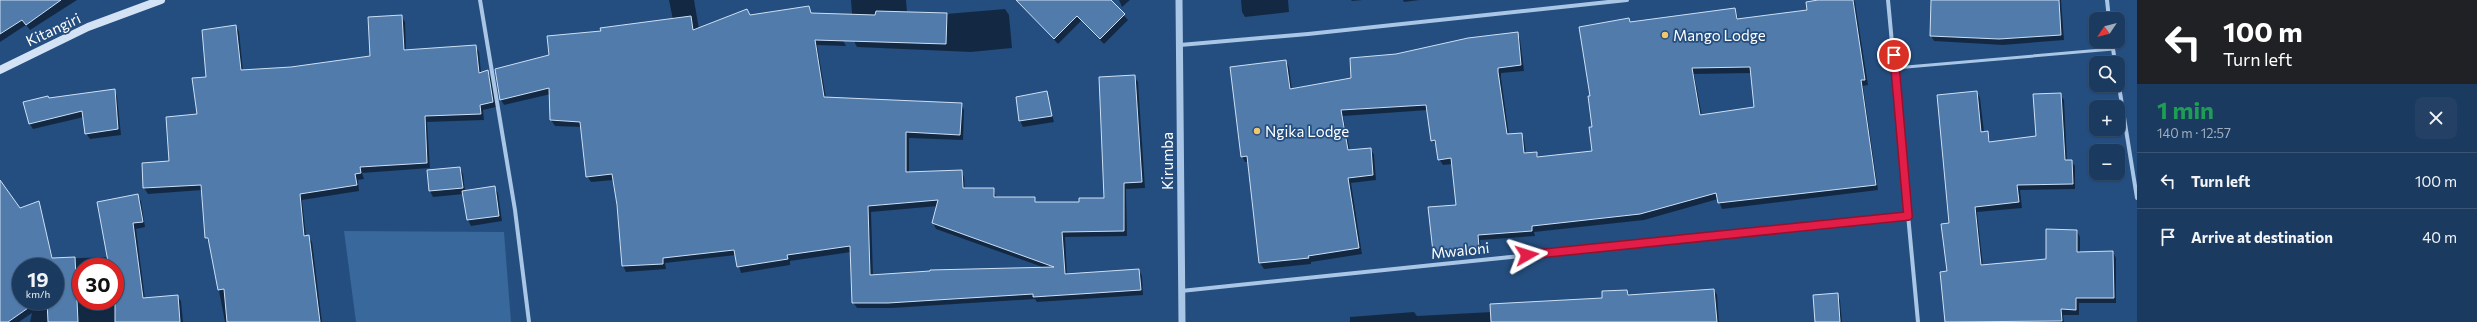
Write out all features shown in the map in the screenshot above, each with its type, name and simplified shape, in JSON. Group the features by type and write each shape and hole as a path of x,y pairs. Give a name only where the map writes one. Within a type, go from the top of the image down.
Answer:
{"main road":[{"name":"Kitangiri","path":"0,70 88,27 162,0"}],"street":[{"path":"480,0 515,210 529,322"},
{"name":"Kirumba","path":"1179,0 1182,322"},
{"path":"1180,45 1308,34 1627,0"},
{"path":"1888,0 1918,322"},
{"path":"2107,0 2108,12"},
{"path":"2113,49 2114,56"},
{"path":"2120,92 2137,198"},
{"name":"Mwaloni","path":"1181,291 1908,216"}],"lane":[{"path":"1895,68 2113,49"}],"shaded area":[{"path":"344,231 504,232 511,322 356,322"}],"building":[{"path":"0,0 61,0 26,25 22,20 0,34"},
{"path":"1016,0 1111,0 1125,14 1100,39 1077,16 1054,39"},
{"path":"1818,0 1853,0 1865,80 1861,80 1876,185 1718,203 1716,193 1640,214 1532,226 1532,231 1478,235 1479,247 1433,252 1428,207 1456,205 1451,158 1438,160 1435,140 1431,141 1426,105 1341,110 1348,150 1371,148 1373,175 1348,178 1359,248 1308,256 1309,258 1259,263 1247,156 1241,157 1230,67 1286,60 1290,89 1351,78 1350,58 1396,54 1468,38 1518,32 1521,65 1498,68 1507,134 1522,133 1524,153 1537,152 1537,157 1592,151 1589,127 1592,127 1588,96 1590,96 1579,27 1629,18 1630,22 1735,8 1737,19 1807,10 1806,2","holes":["1750,67 1754,107 1700,115 1692,68"]},
{"path":"1931,0 2059,0 2061,35 1999,39 1930,36"},
{"path":"809,6 811,13 875,15 876,11 947,13 946,44 815,40 824,97 962,103 960,135 906,132 906,172 962,170 963,188 994,188 994,197 1035,197 1035,202 1079,202 1079,198 1104,198 1099,77 1135,75 1142,182 1124,183 1124,231 1062,232 1065,274 1139,269 1141,290 1033,297 1033,294 888,303 852,303 850,246 787,255 788,259 737,267 734,250 663,258 663,264 622,266 617,205 612,174 586,177 580,122 550,120 549,88 500,100 495,69 549,55 547,36 601,31 600,28 691,16 693,30 747,9 750,15","holes":["938,200 932,223 1054,267 930,270 870,275 868,206"]},
{"path":"402,15 404,50 476,45 479,73 488,70 493,102 480,105 481,114 425,116 427,163 360,167 361,173 355,174 357,185 300,194 304,236 309,235 320,322 227,322 224,289 218,290 208,238 205,238 201,185 143,188 142,163 169,161 166,117 197,114 192,78 206,77 202,30 236,25 241,70 291,67 370,56 368,17"},
{"path":"115,89 118,129 85,134 82,111 29,124 23,102 48,96 49,98"},
{"path":"1047,91 1052,116 1019,121 1016,97"},
{"path":"1977,91 1981,132 1988,131 1989,142 2036,136 2033,94 2061,93 2065,160 2072,160 2073,184 2017,185 2019,202 1975,207 1981,265 2046,259 2046,229 2077,230 2077,252 2113,251 2114,298 2076,298 2076,310 2061,309 2062,321 1945,322 1940,272 1947,271 1941,224 1949,223 1937,95"},
{"path":"460,167 463,188 429,191 427,170"},
{"path":"0,180 20,208 39,201 52,258 12,258 12,310 25,310 8,322 0,322"},
{"path":"495,186 499,216 467,220 462,191"},
{"path":"138,194 143,222 133,223 143,298 178,295 180,322 115,322 115,310 124,310 124,258 107,258 97,202"},
{"path":"75,257 72,258 72,310 77,310 78,322 48,322 47,310 64,310 64,258 52,258"},
{"path":"1714,289 1717,322 1491,322 1490,304 1602,298 1602,291 1627,290 1628,295"},
{"path":"1838,293 1840,322 1815,322 1813,295"}],"place":[{"name":"Mango Lodge","path":"1665,35"},
{"name":"Ngika Lodge","path":"1257,131"}],"route":[{"path":"1527,255 1718,237 1908,216 1894,55"}]}
